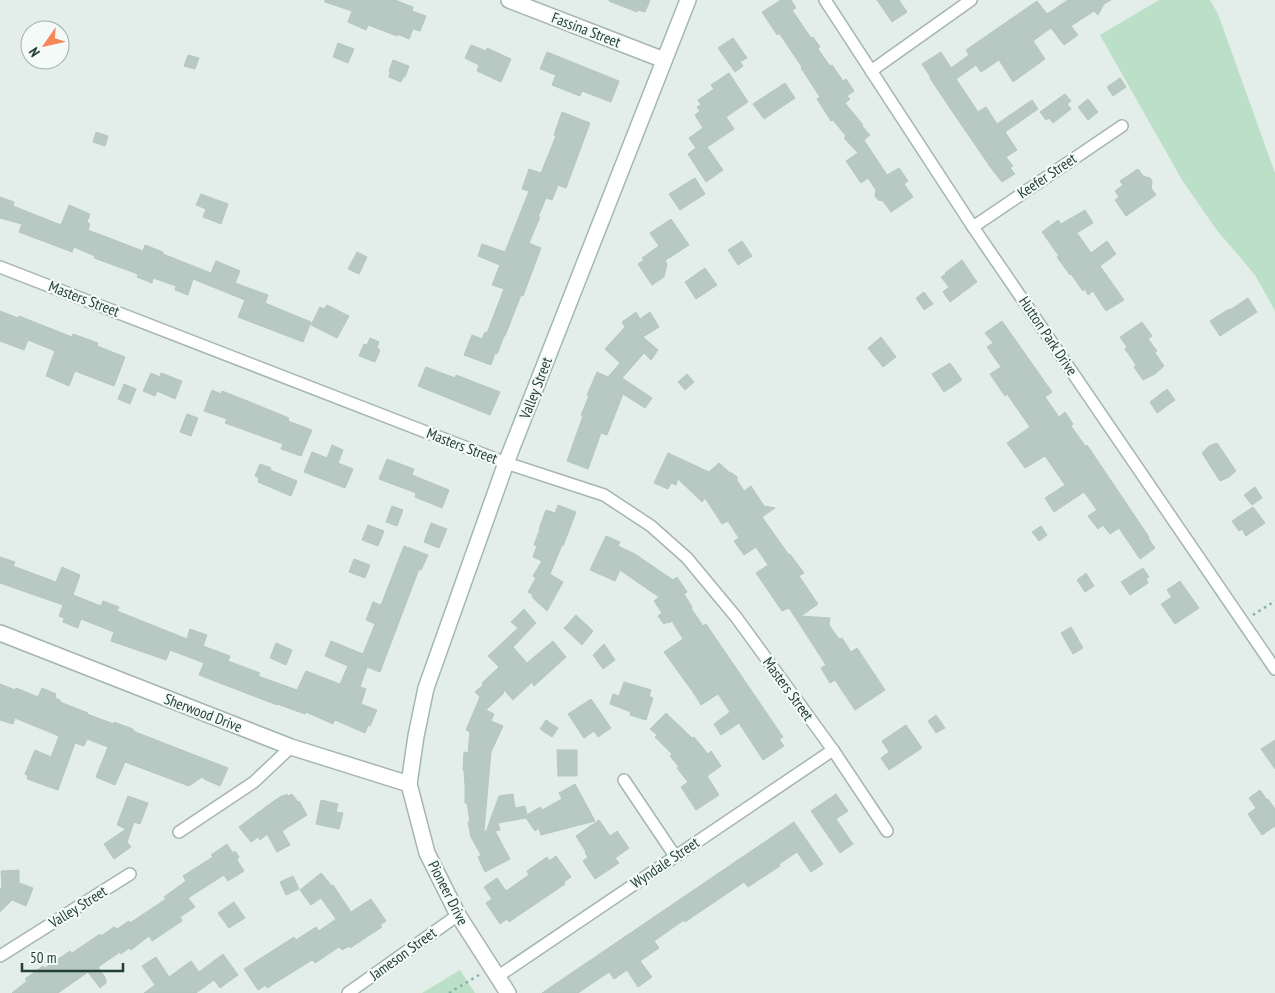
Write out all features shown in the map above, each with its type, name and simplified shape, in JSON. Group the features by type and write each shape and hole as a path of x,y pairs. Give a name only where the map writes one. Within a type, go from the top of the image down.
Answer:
{"main road":[{"name":"Fassina Street","path":"509,0 664,60"},
{"name":"Valley Street","path":"409,784 426,688 506,463 688,0"},
{"name":"Sherwood Drive","path":"0,633 291,747 409,784"},
{"name":"Pioneer Drive","path":"409,784 428,852 458,915 508,993"}],"street":[{"name":"Hutton Park Drive","path":"825,0 973,227 1275,670"},
{"path":"871,71 971,0"},
{"name":"Keefer Street","path":"973,227 1122,126"},
{"name":"Masters Street","path":"0,266 506,463 604,495 651,526 687,558 736,617 832,750 887,831"},
{"path":"179,832 254,782 291,747"},
{"name":"Wyndale Street","path":"494,972 675,856 832,750"},
{"path":"624,780 675,856"},
{"name":"Valley Street","path":"0,956 130,874"},
{"name":"Jameson Street","path":"348,993 458,915"}],"path":[{"path":"1243,622 1275,601"},
{"path":"449,993 494,972"}],"green space":[{"path":"1159,0 1210,0 1218,14 1275,173 1275,311 1255,275 1216,229 1182,180 1100,35"},
{"path":"460,970 475,993 422,993"}],"building":[{"path":"325,0 395,0 413,7 412,11 426,16 420,31 413,29 409,39 368,25 366,30 348,22 352,11 325,2"},
{"path":"609,0 650,0 645,12 638,10 637,12"},
{"path":"781,0 791,0 796,8 792,10 811,38 813,37 820,47 818,49 830,66 832,65 843,81 846,79 854,91 847,96 850,99 845,103 870,135 864,140 887,175 899,168 908,181 904,184 913,197 891,212 883,201 878,200 875,196 876,190 868,178 861,183 846,161 858,153 844,138 846,136 833,120 831,121 817,99 820,97 802,67 762,12"},
{"path":"877,0 899,0 907,12 892,22"},
{"path":"1068,0 1111,0 1104,4 1098,15 1094,11 1071,26 1078,35 1064,45 1051,28 1033,41 1045,59 1013,82 999,60 981,72 976,65 956,79 978,112 986,107 997,124 1032,100 1038,109 1005,132 1017,150 1006,157 1013,166 1010,168 1015,174 1002,182 954,114 922,64 941,52 951,68 969,55 966,50 1037,1 1047,14"},
{"path":"733,38 747,58 740,62 743,66 735,72 718,48"},
{"path":"338,43 354,49 348,63 333,57"},
{"path":"471,45 486,51 487,48 511,59 501,82 477,71 479,65 465,58"},
{"path":"547,52 619,81 611,102 582,91 580,96 552,85 556,75 540,69"},
{"path":"188,55 199,58 195,69 184,66"},
{"path":"393,60 409,66 401,82 389,77"},
{"path":"729,73 748,102 726,117 734,129 707,147 723,170 706,182 688,154 696,148 689,138 703,128 695,115 700,111 697,107 701,105 698,100 714,89 711,85"},
{"path":"1120,78 1126,87 1113,96 1107,87"},
{"path":"785,83 795,98 764,119 753,104"},
{"path":"1065,94 1071,101 1067,104 1071,109 1053,123 1049,118 1046,120 1040,112"},
{"path":"1088,99 1098,112 1088,120 1078,107"},
{"path":"562,112 590,123 566,188 558,185 552,200 546,198 538,217 540,217 529,243 541,248 523,296 521,295 491,365 464,355 472,335 482,339 485,332 487,333 504,289 492,285 500,265 478,256 482,244 505,252 529,191 522,189 529,169 541,173 556,136 554,135"},
{"path":"96,132 108,136 105,146 93,142"},
{"path":"1138,169 1143,176 1150,178 1152,181 1151,188 1156,195 1126,216 1115,200 1119,197 1115,191 1123,185 1120,181"},
{"path":"695,178 705,194 680,210 669,194"},
{"path":"201,194 228,204 221,224 203,217 206,209 196,205"},
{"path":"0,197 14,202 13,206 61,225 69,205 90,214 87,222 90,224 88,230 143,251 145,245 211,273 216,261 240,271 235,283 268,295 265,303 311,322 303,342 238,317 245,300 193,279 188,295 175,290 176,286 153,278 152,283 137,277 138,274 94,258 95,256 74,247 72,252 19,232 22,224 0,218"},
{"path":"1085,210 1093,223 1077,233 1091,253 1107,241 1116,254 1100,266 1124,300 1106,311 1093,291 1088,295 1085,289 1083,291 1070,275 1042,232 1058,220 1061,224"},
{"path":"671,219 689,245 665,261 667,264 664,277 652,285 638,264 644,260 642,258 659,246 650,233"},
{"path":"742,241 752,256 738,265 728,250"},
{"path":"357,252 367,257 359,274 348,269"},
{"path":"962,260 977,282 950,302 943,292 949,287 941,277"},
{"path":"705,268 717,285 696,299 685,282"},
{"path":"924,292 933,304 924,310 916,298"},
{"path":"1248,298 1257,312 1220,336 1210,321"},
{"path":"327,305 349,316 337,338 311,325 320,307 324,309"},
{"path":"0,311 18,318 19,316 72,337 73,334 98,343 97,346 125,357 114,386 75,371 69,386 46,376 55,351 28,340 24,350 0,341"},
{"path":"636,312 640,319 650,312 659,327 643,337 658,350 651,360 644,353 622,378 652,398 645,408 623,394 607,435 601,433 588,469 567,461 583,416 581,415 589,396 587,395 597,372 608,377 620,363 605,349 625,327 622,322"},
{"path":"1002,321 1052,392 1045,397 1059,417 1065,412 1073,424 1071,426 1086,447 1087,445 1149,537 1155,548 1140,559 1119,528 1110,534 1103,525 1098,529 1088,516 1097,510 1084,492 1054,512 1045,498 1065,485 1045,456 1025,468 1007,443 1030,427 1007,394 1005,396 990,374 1001,367 987,347 993,343 985,333"},
{"path":"1142,322 1152,336 1148,339 1157,351 1155,353 1164,366 1155,374 1143,380 1134,367 1136,365 1125,349 1127,347 1120,337"},
{"path":"881,337 896,357 883,367 868,348"},
{"path":"370,338 379,342 377,348 380,350 375,362 359,356 364,344 367,345"},
{"path":"950,363 962,380 944,392 932,374"},
{"path":"426,367 455,378 456,375 500,392 490,415 418,386"},
{"path":"151,373 160,377 161,373 182,381 175,399 157,391 155,396 143,391"},
{"path":"687,374 694,382 685,390 678,382"},
{"path":"124,384 136,389 130,404 118,399"},
{"path":"1167,389 1175,400 1157,413 1150,402"},
{"path":"212,390 221,394 222,391 250,402 289,418 288,421 312,430 301,456 281,449 283,444 225,423 227,419 204,411"},
{"path":"187,414 198,418 191,436 180,432"},
{"path":"1217,443 1236,471 1220,481 1202,453 1209,446"},
{"path":"332,445 343,450 338,463 353,469 345,488 304,472 312,452 327,458"},
{"path":"668,453 709,472 719,463 737,477 744,491 751,486 764,506 775,508 762,517 804,573 799,576 818,604 801,616 830,618 829,625 839,639 842,638 851,652 857,648 885,690 855,710 835,680 830,683 821,668 826,665 789,608 782,611 756,573 768,565 756,547 744,555 734,541 739,538 728,521 722,524 705,498 702,502 678,479 676,485 671,483 668,489 654,483"},
{"path":"387,459 414,469 412,475 449,490 442,508 415,497 416,493 379,479"},
{"path":"260,464 297,481 291,496 258,482 259,478 255,476"},
{"path":"1255,487 1262,498 1252,505 1244,495"},
{"path":"558,505 576,512 550,574 563,582 547,611 528,592 536,578 533,576 542,561 533,557 537,546 534,545 539,529 546,510 555,513"},
{"path":"392,506 403,510 397,526 386,522"},
{"path":"1253,507 1265,523 1246,536 1242,529 1239,531 1232,521"},
{"path":"431,523 447,529 439,548 424,542"},
{"path":"368,525 384,531 378,546 362,540"},
{"path":"1041,526 1047,535 1039,541 1032,532"},
{"path":"606,536 620,542 618,546 635,554 673,580 677,577 687,592 684,594 691,608 703,626 706,624 783,737 779,739 784,746 763,760 739,723 721,735 714,724 730,712 718,694 701,705 664,652 683,639 672,621 664,624 658,616 662,613 654,601 659,597 620,570 615,581 590,570"},
{"path":"404,546 428,555 421,570 419,569 380,672 367,667 360,687 366,689 361,704 377,710 365,733 335,720 333,724 306,712 305,714 277,705 199,675 204,663 170,650 166,660 111,641 114,632 81,619 78,628 63,622 64,618 59,616 63,605 0,583 0,557 15,562 13,566 56,582 62,567 80,575 73,595 101,606 103,601 119,607 117,611 187,639 190,629 207,635 203,646 230,656 228,661 260,673 258,676 297,690 306,671 340,684 348,666 325,656 331,641 363,654 375,624 366,620 373,602 381,605"},
{"path":"354,559 370,565 365,578 349,572"},
{"path":"1143,568 1149,577 1146,579 1148,583 1130,595 1121,582"},
{"path":"1086,573 1094,586 1085,592 1077,580"},
{"path":"1180,581 1199,608 1175,624 1161,604 1172,597 1167,590"},
{"path":"524,609 536,623 513,647 527,663 553,641 566,657 534,686 532,682 513,700 504,690 503,694 486,710 494,714 491,721 503,726 491,752 484,831 486,832 499,796 513,794 515,808 525,806 527,815 540,807 542,810 562,799 559,793 575,784 595,821 541,835 539,828 535,831 526,818 498,823 500,830 495,831 510,859 485,872 478,857 481,855 471,837 467,803 465,803 464,752 468,753 470,732 466,730 480,697 475,692 499,667 488,656 518,628 511,622"},
{"path":"576,615 593,631 582,645 564,628"},
{"path":"1071,627 1083,648 1073,654 1061,633"},
{"path":"276,643 292,650 286,665 270,658"},
{"path":"604,644 615,660 603,669 593,655"},
{"path":"624,682 651,690 649,696 653,698 646,720 630,715 631,712 610,704 613,694 619,696"},
{"path":"0,684 38,697 42,688 56,694 55,698 60,700 60,702 87,714 133,729 133,731 228,768 220,786 202,777 189,786 125,762 115,785 96,777 108,747 87,739 84,746 75,743 58,790 27,779 28,776 25,774 35,750 51,757 59,736 15,718 13,724 0,720"},
{"path":"591,699 611,728 598,737 594,731 584,738 568,714"},
{"path":"666,713 692,738 694,737 708,754 711,751 721,766 707,776 719,795 696,810 681,787 688,782 670,756 672,754 655,737 657,735 650,729"},
{"path":"936,715 945,728 936,733 928,721"},
{"path":"546,720 558,728 552,737 540,729"},
{"path":"906,725 922,748 889,770 881,758 889,752 882,741"},
{"path":"1275,740 1275,769 1261,749"},
{"path":"557,750 577,750 577,776 558,776"},
{"path":"1260,790 1275,809 1275,826 1262,835 1248,814 1256,808 1249,798"},
{"path":"287,794 288,796 292,794 299,801 307,815 282,831 290,845 277,852 267,834 260,840 258,837 251,842 239,827 271,803"},
{"path":"836,794 848,811 836,819 853,844 840,853 811,811"},
{"path":"128,796 148,803 140,824 134,822 127,842 131,847 114,859 104,844 126,829 117,825"},
{"path":"321,800 338,804 336,812 343,813 339,829 316,824"},
{"path":"599,820 610,836 617,831 629,848 615,858 619,863 595,879 583,861 588,857 576,836"},
{"path":"794,822 823,864 811,872 797,852 779,864 780,866 748,887 744,882 685,922 684,920 654,941 659,948 640,961 652,977 638,987 627,970 614,979 609,972 578,993 542,993"},
{"path":"227,844 232,852 236,852 239,857 237,860 244,871 228,881 224,875 188,898 195,907 180,917 182,921 152,941 149,936 131,950 129,948 121,954 120,952 98,967 106,979 106,983 100,988 88,972 58,993 12,993 27,981 25,979 43,966 45,968 70,951 72,953 114,927 117,929 129,921 130,923 166,899 164,897 186,881 183,876 213,857 211,855"},
{"path":"556,856 571,877 564,882 565,884 509,922 507,919 500,924 486,903 492,899 484,887 497,878 506,891 529,875 527,871 547,857 549,861"},
{"path":"19,870 19,883 33,888 26,906 12,900 0,912 1,871"},
{"path":"321,873 333,885 351,912 371,899 386,921 380,925 382,927 350,948 349,946 342,950 339,947 315,963 312,960 267,988 266,985 258,990 244,969 294,937 296,940 316,927 319,931 336,919 321,898 311,905 300,890"},
{"path":"293,876 299,889 286,895 280,882"},
{"path":"234,902 245,918 229,928 218,913"},
{"path":"223,954 238,975 220,988 214,980 196,993 144,993 155,985 142,966 156,957 169,977 191,961 199,972"}]}
